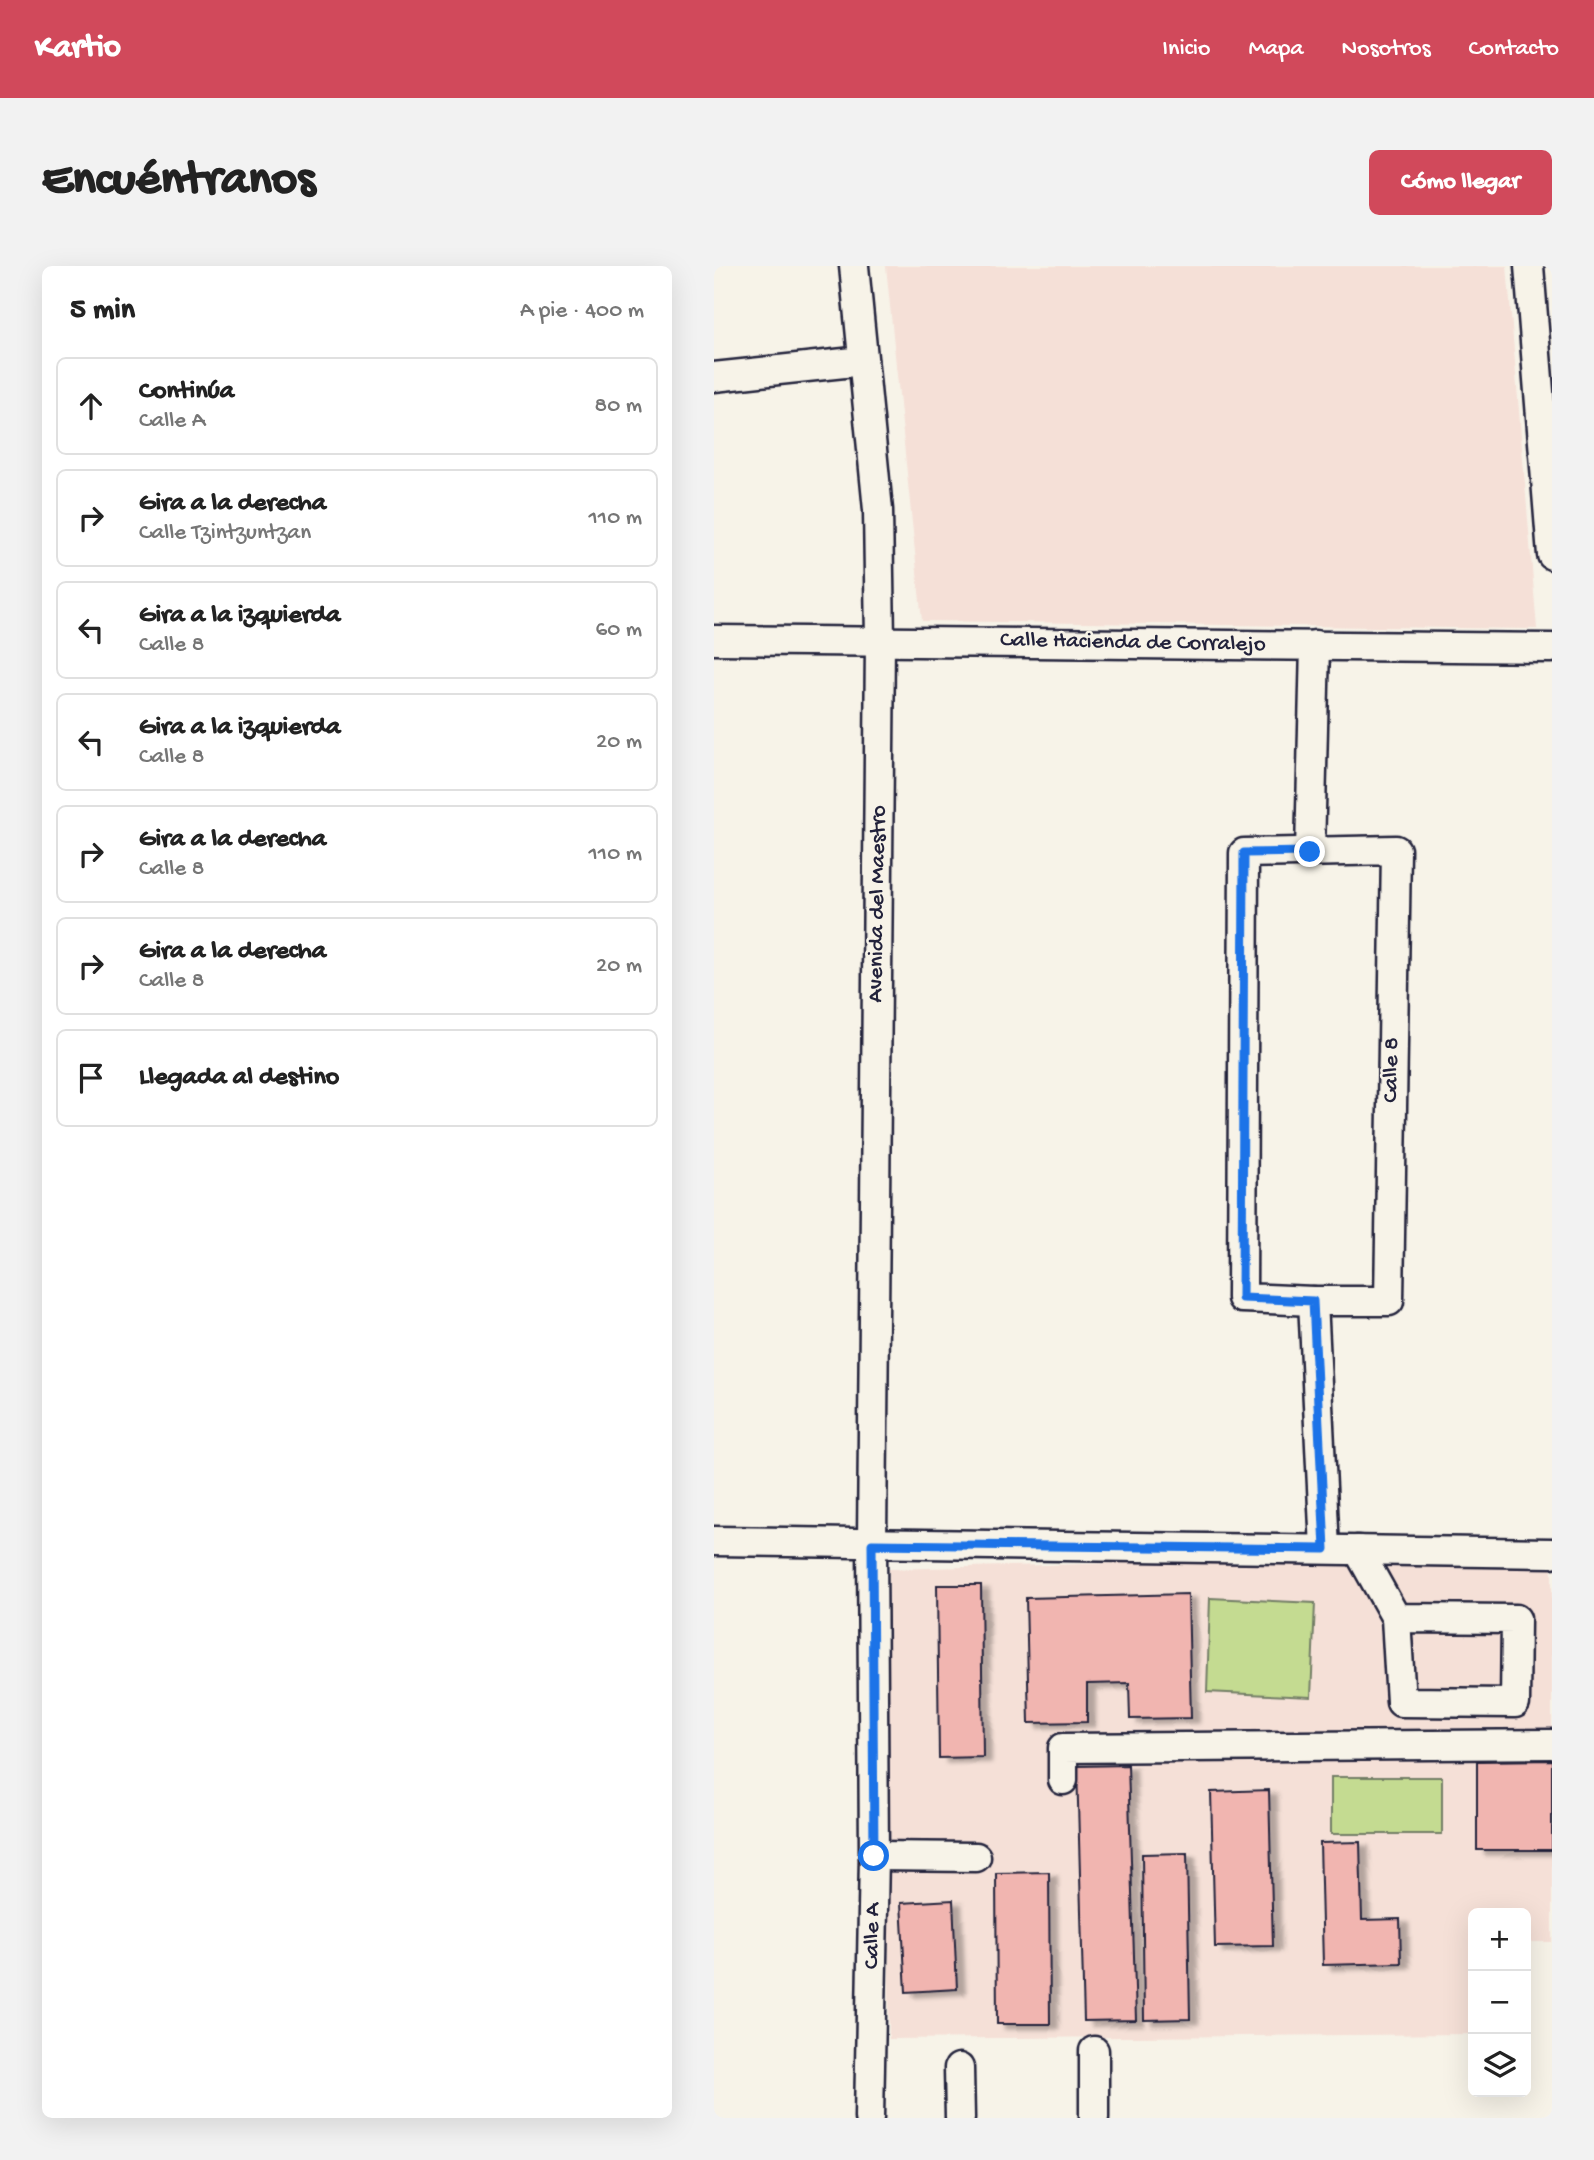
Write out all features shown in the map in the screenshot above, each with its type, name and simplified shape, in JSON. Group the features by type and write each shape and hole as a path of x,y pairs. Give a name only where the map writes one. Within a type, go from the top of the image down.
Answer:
{"street":[{"name":"Avenida del Maestro","path":"854,266 878,510 880,641 872,1544"},
{"path":"1530,266 1552,555"},
{"path":"714,377 863,361"},
{"name":"Calle Hacienda de Corralejo","path":"714,640 1552,648"},
{"path":"1310,852 1315,645"},
{"name":"Calle 8","path":"1396,850 1389,1301 1313,1301 1242,1298 1244,853 1396,850"},
{"path":"1313,1301 1325,1549"},
{"path":"714,1541 1552,1553"},
{"name":"Calle A","path":"869,2118 874,1856 872,1544"},
{"path":"1358,1550 1396,1618 1401,1702 1515,1703 1516,1619 1396,1618"},
{"path":"1063,1780 1063,1748 1552,1744"},
{"path":"874,1856 976,1857"},
{"path":"1094,2051 1094,2118"},
{"path":"959,2068 960,2118"}],"shaded area":[{"path":"886,266 1507,266 1537,629 922,621"},
{"path":"1313,1558 1552,1563 1552,1942 1531,1942 1531,1908 1468,1908 1468,2034 889,2039 889,1569"}],"green space":[{"path":"1210,1598 1315,1603 1311,1697 1207,1692"},
{"path":"1331,1777 1442,1777 1442,1834 1331,1834"}],"building":[{"path":"937,1585 981,1585 983,1757 939,1758"},
{"path":"1188,1594 1191,1718 1130,1719 1129,1683 1087,1684 1087,1722 1029,1723 1026,1598"},
{"path":"1552,1760 1552,1850 1477,1850 1477,1761"},
{"path":"1128,1765 1136,2020 1084,2021 1077,1766"},
{"path":"1269,1790 1273,1946 1215,1947 1211,1792"},
{"path":"1360,1842 1362,1920 1400,1919 1401,1963 1323,1965 1320,1843"},
{"path":"1187,1853 1190,2019 1144,2020 1142,1854"},
{"path":"1049,1872 1050,2024 997,2024 996,1873"},
{"path":"953,1900 957,1989 906,1992 901,1903"}],"route":[{"path":"874,1856 872,1544 1325,1549 1313,1301 1242,1298 1244,853 1310,852"}]}
